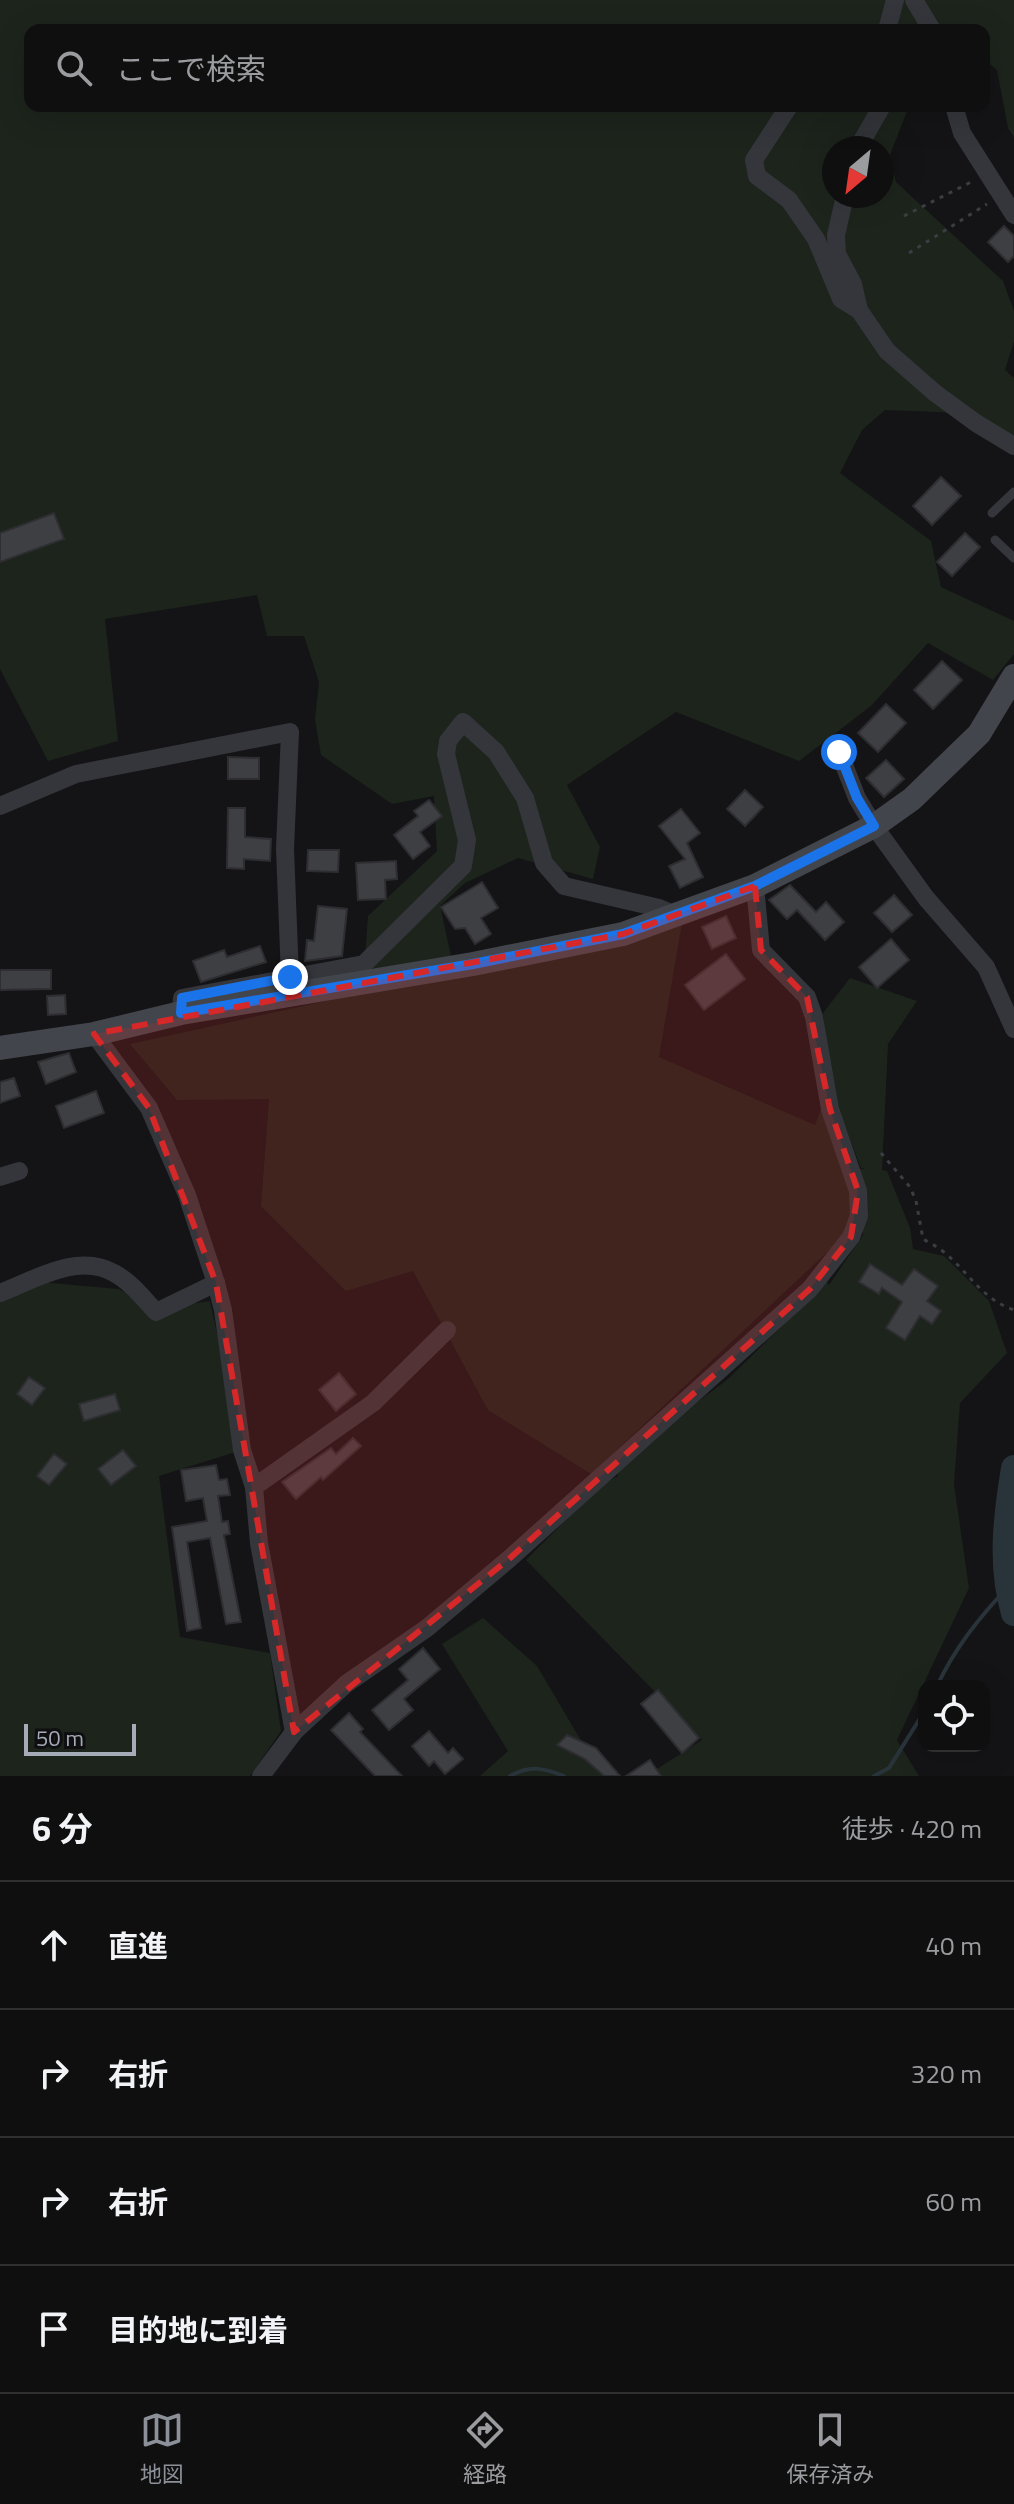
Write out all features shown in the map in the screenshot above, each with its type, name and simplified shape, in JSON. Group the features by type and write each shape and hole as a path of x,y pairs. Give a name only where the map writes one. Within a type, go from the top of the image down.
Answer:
{"street":[{"path":"889,24 895,0"},
{"path":"914,0 928,24"},
{"path":"785,112 754,160 757,176 789,200 816,239 841,299 859,310"},
{"path":"865,136 879,112"},
{"path":"956,112 962,133 1014,215"},
{"path":"842,208 836,235 837,254 853,284 859,310 887,351 976,423 1014,446"},
{"path":"0,1048 94,1034 181,1013 473,964 623,934 755,886 874,826 912,799 979,734 1014,676"},
{"path":"181,1013 182,998 364,964 463,866 467,840 446,754 448,741 463,722 496,752 525,798 544,863 564,886 659,908 675,915"},
{"path":"0,806 76,774 290,732 285,849 290,977"},
{"path":"839,752 857,798 874,826 926,898 986,967 1014,1029"},
{"path":"261,1776 294,1732 346,1684 427,1628 509,1559 810,1289 851,1237 859,1216 858,1191 830,1109 814,1017 807,997 761,950 755,886"},
{"path":"94,1034 149,1108 187,1195 216,1283 223,1310 242,1450 254,1487 259,1543 294,1732"},
{"path":"0,1177 19,1171"},
{"path":"0,1293 62,1268 89,1265 113,1272 156,1312 216,1283"},
{"path":"254,1487 373,1403 447,1330"}],"lane":[{"path":"992,513 1014,492"},
{"path":"995,540 1014,558"}],"path":[{"path":"904,216 987,174"},
{"path":"909,253 1001,196"},
{"path":"881,1153 910,1187 916,1201 923,1239 942,1250 970,1281 1014,1310"}],"highlighted area":[{"path":"755,886 761,950 807,997 830,1109 858,1191 851,1237 810,1289 509,1559 294,1732 216,1283 149,1108 94,1034 623,934"}],"shaded area":[{"path":"0,0 1014,0 1014,137 1008,128 997,70 990,64 990,24 24,24 24,112 907,112 894,145 894,136 822,136 822,208 894,208 894,173 896,182 1003,281 1014,311 1014,341 1005,370 1014,378 1014,436 963,413 885,410 862,430 840,473 931,541 941,587 1014,621 1014,654 993,680 928,643 871,706 799,761 676,712 567,785 600,847 593,879 518,858 465,883 440,906 451,956 373,969 365,958 368,916 437,851 434,796 392,804 321,755 315,720 319,682 304,636 267,636 257,595 105,619 118,741 48,761 0,669"},
{"path":"682,923 659,1057 815,1125 827,1093 856,1225 591,1474 488,1410 413,1271 346,1291 261,1206 269,1099 177,1100 130,1044"},
{"path":"850,978 917,1001 888,1044 882,1170 887,1171 910,1228 913,1249 944,1256 989,1301 1007,1353 960,1403 954,1484 969,1588 925,1680 918,1680 918,1696 897,1740 919,1776 646,1776 702,1740 526,1560 560,1526 573,1501 618,1476 618,1462 728,1379 827,1282 829,1285 863,1235 856,1169 865,1169 861,1168 832,1093 823,1013"},
{"path":"30,1281 118,1289 163,1308 210,1301 242,1450 159,1476 180,1637 270,1653 281,1731 250,1776 0,1776 0,1298"},
{"path":"483,1618 537,1666 602,1776 480,1776 508,1751 442,1644"}],"building":[{"path":"1004,226 1014,236 1014,256 1008,262 988,242"},
{"path":"941,477 961,496 932,525 913,506"},
{"path":"54,513 64,539 0,562 0,533"},
{"path":"965,533 980,547 952,576 937,562"},
{"path":"942,661 962,680 933,709 914,690"},
{"path":"886,704 906,723 878,752 858,733"},
{"path":"228,757 259,758 259,779 228,779"},
{"path":"886,760 904,779 884,797 866,778"},
{"path":"745,790 763,807 745,826 727,809"},
{"path":"429,800 442,816 420,832 430,846 413,859 394,835 418,816 414,811"},
{"path":"228,808 245,808 245,837 271,839 270,861 244,859 244,869 227,868"},
{"path":"681,809 700,833 687,843 703,877 680,888 669,866 685,859 659,826"},
{"path":"308,850 339,850 338,872 307,871"},
{"path":"396,861 397,879 385,880 386,899 358,900 356,863"},
{"path":"482,882 498,908 481,918 491,934 475,944 465,928 455,929 441,907"},
{"path":"790,885 816,912 826,902 844,922 825,940 797,910 787,919 769,900"},
{"path":"894,895 912,915 892,932 874,913"},
{"path":"318,906 347,909 342,956 305,961 307,940 314,941"},
{"path":"726,916 736,938 712,949 702,927"},
{"path":"891,939 909,960 877,988 859,967"},
{"path":"260,946 266,962 201,982 193,961 224,950 227,957"},
{"path":"726,954 745,979 704,1010 685,985"},
{"path":"0,970 51,970 51,989 0,990"},
{"path":"65,995 66,1014 48,1015 47,996"},
{"path":"69,1053 76,1072 46,1084 38,1062"},
{"path":"14,1078 20,1096 0,1103 0,1082"},
{"path":"96,1091 104,1113 64,1128 56,1106"},
{"path":"870,1264 902,1285 914,1269 938,1286 927,1301 941,1311 932,1324 920,1316 905,1340 886,1328 902,1302 882,1288 879,1294 859,1282"},
{"path":"339,1373 356,1394 336,1411 319,1390"},
{"path":"29,1377 45,1388 32,1405 17,1394"},
{"path":"115,1394 120,1410 84,1421 79,1404"},
{"path":"353,1438 361,1446 296,1499 282,1482 331,1448 336,1454"},
{"path":"123,1450 136,1466 111,1485 98,1469"},
{"path":"54,1454 67,1464 49,1485 37,1476"},
{"path":"216,1465 219,1480 227,1479 230,1495 218,1496 222,1522 228,1521 230,1534 224,1535 241,1622 226,1624 210,1538 187,1542 201,1628 187,1631 172,1527 207,1521 203,1498 186,1501 181,1470"},
{"path":"423,1648 440,1669 404,1699 413,1710 389,1730 372,1710 408,1680 399,1669"},
{"path":"658,1690 699,1738 682,1753 641,1704"},
{"path":"349,1713 363,1729 360,1732 402,1776 375,1776 331,1730"},
{"path":"429,1731 448,1753 453,1748 463,1759 445,1774 434,1761 429,1766 412,1746"},
{"path":"567,1735 596,1748 620,1776 604,1776 585,1759 557,1745"},
{"path":"650,1760 661,1776 626,1776"}],"waterway":[{"path":"1014,1468 1006,1559 1014,1613"},
{"path":"940,1680 968,1634 1007,1588"},
{"path":"874,1776 889,1768 918,1722"},
{"path":"510,1776 537,1769 564,1776"}],"route":[{"path":"290,977 182,998 181,1013 473,964 623,934 755,886 874,826 857,798 839,752"}]}
